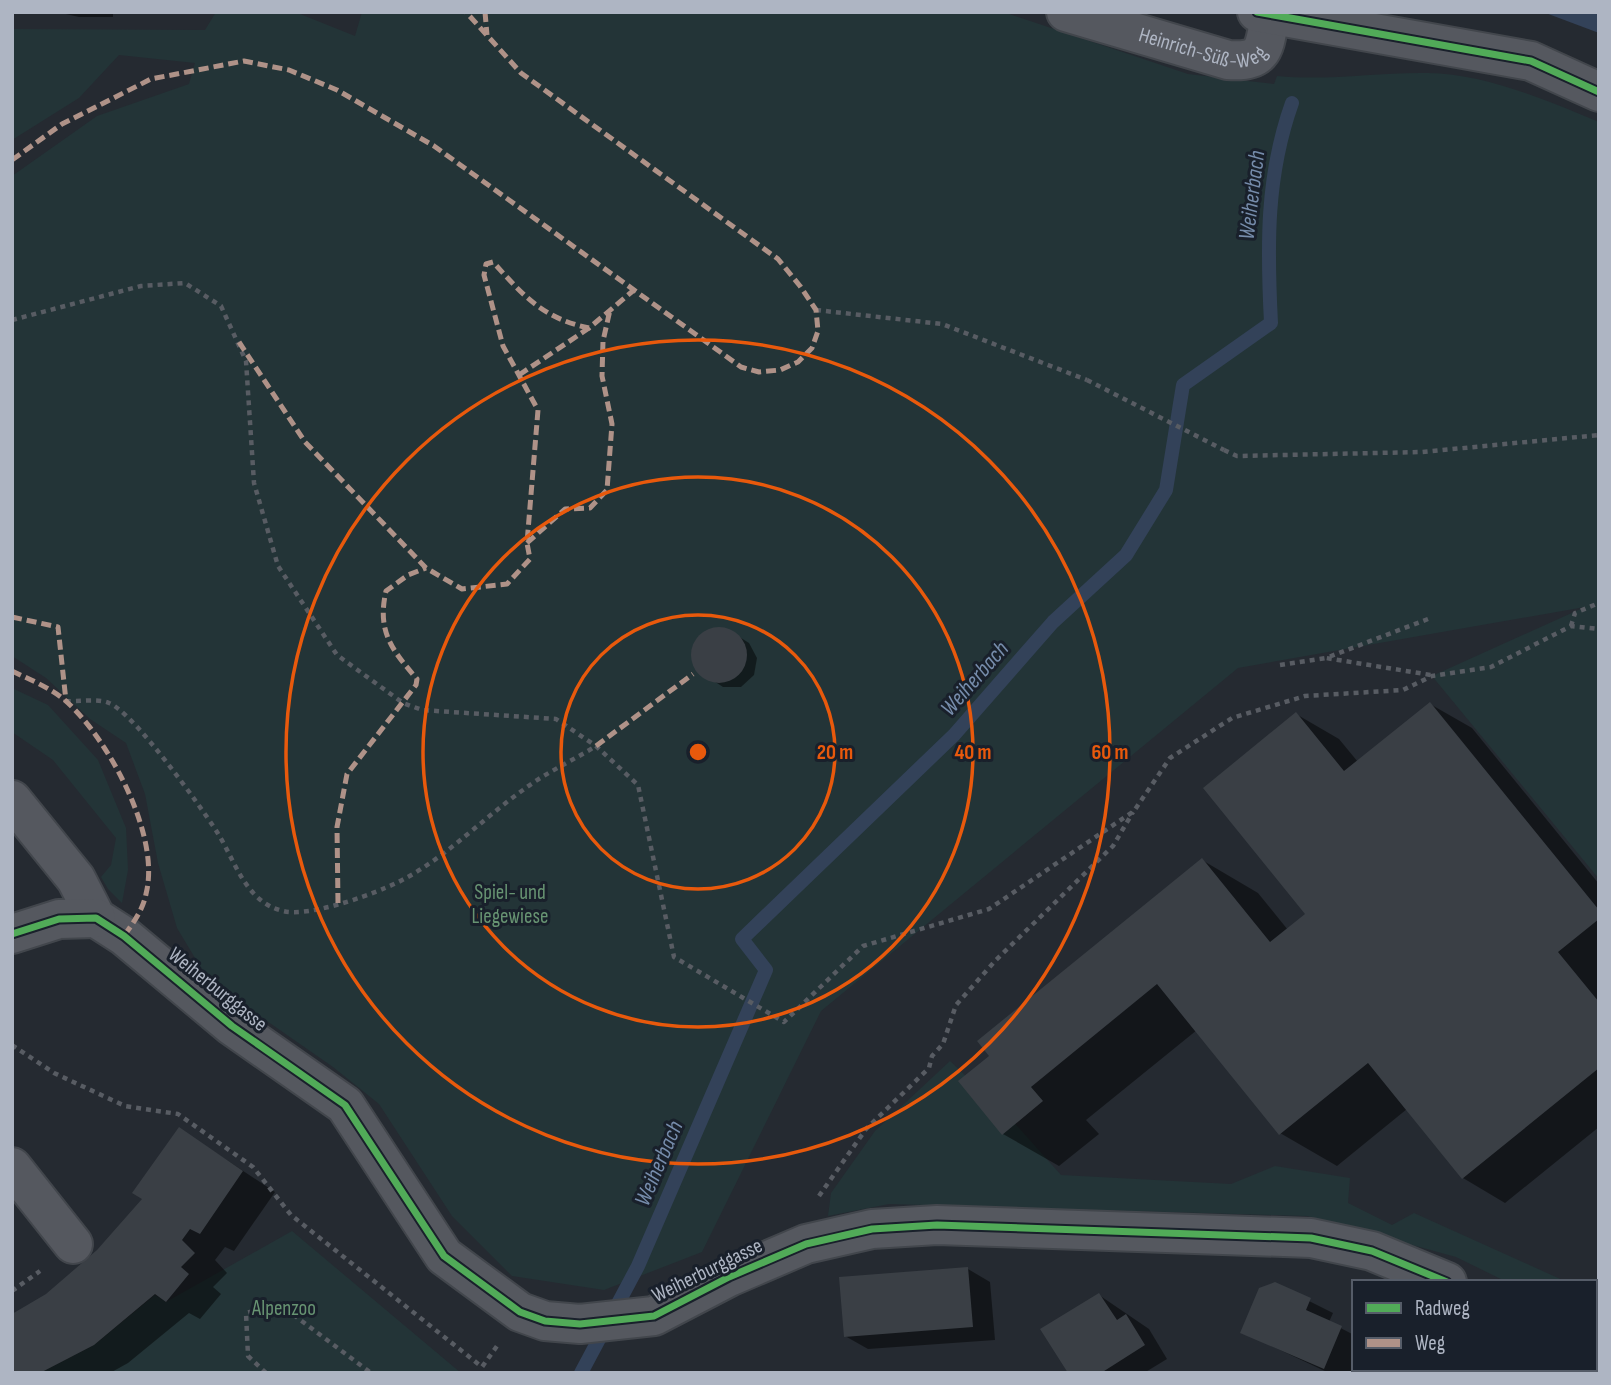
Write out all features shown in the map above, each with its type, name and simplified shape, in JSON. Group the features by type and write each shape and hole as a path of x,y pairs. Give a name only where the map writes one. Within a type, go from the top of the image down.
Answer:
{"street":[{"name":"Heinrich-Süß-Weg","path":"1066,12 1228,60 1242,61 1255,58 1263,50 1263,14"},
{"path":"1263,14 1531,61 1599,92"},
{"name":"Weiherburggasse","path":"12,800 76,879 96,918 124,936 232,1027 345,1105 444,1256 520,1312 545,1321 580,1324 637,1320 654,1316 729,1277 806,1244 872,1229 937,1225 1311,1238 1372,1251 1442,1280"},
{"path":"12,934 59,919 96,918"},
{"path":"12,1167 73,1244"}],"path":[{"path":"12,320 141,286 185,283 221,306 246,361 254,483 278,566 337,655 403,704 422,710 556,719 596,746 638,785 674,957 784,1023 863,946 989,909 1134,811"},
{"path":"816,310 942,324 1087,380 1237,456 1422,452 1599,435"},
{"path":"1571,626 1575,612 1599,603"},
{"path":"1280,665 1326,658 1428,619"},
{"path":"806,1244 820,1193 866,1129 929,1069 932,1056 943,1044 956,1005 996,960 1113,846 1170,758 1232,718 1305,696 1403,690 1432,676 1491,667 1571,626 1599,629"},
{"path":"1326,658 1432,676"},
{"path":"66,701 108,702 134,725 218,833 245,884 264,902 283,911 299,912 338,903 385,888 411,876 524,788 596,746"},
{"path":"12,1045 54,1073 125,1106 178,1114 253,1167 291,1215 482,1367"},
{"path":"266,1373 248,1356 246,1313 279,1304 371,1373"}],"green space":[{"name":"Spiel- und Liegewiese","path":"216,12 295,12 355,36 362,12 1003,12 1188,74 1274,84 1277,76 1315,78 1409,73 1450,74 1494,83 1599,122 1599,879 1432,676 1585,607 1238,668 821,1011 702,1252 604,1290 512,1276 452,1216 379,1104 333,1067 241,1003 201,968 177,928 158,863 145,794 126,743 90,719 46,678 12,656 12,176 97,116 189,84 195,63 119,55 79,98 12,140 12,29 205,30"},
{"path":"12,688 48,705 98,760 126,828 128,870 122,903 101,877 111,865 116,838 53,760 12,732"},
{"path":"950,1061 1010,1118 1061,1175 1231,1184 1275,1166 1350,1178 1348,1203 1392,1225 1414,1213 1563,1280 1503,1280 1456,1257 1307,1216 889,1204 828,1216 831,1193 875,1131"},
{"name":"Alpenzoo","path":"292,1231 461,1373 40,1373 94,1345 155,1295 166,1302"}],"water":[{"path":"1543,12 1599,12 1599,33"}],"building":[{"path":"719,627 730,629 739,635 745,644 745,666 739,675 730,681 719,683 708,681 699,675 693,666 691,655 693,644 699,635 708,629"},
{"path":"1430,702 1599,910 1599,919 1558,952 1599,1002 1599,1068 1462,1179 1368,1063 1279,1135 1157,984 1031,1087 1043,1101 1002,1135 958,1081 989,1056 977,1041 1202,858 1270,942 1305,914 1203,788 1296,712 1344,771"},
{"path":"179,1127 243,1171 200,1234 190,1229 182,1240 195,1253 181,1267 189,1274 166,1302 155,1294 94,1345 40,1373 12,1373 12,1314 46,1294 97,1250 142,1199 132,1193"},
{"path":"968,1267 973,1327 844,1337 839,1277"},
{"path":"1275,1282 1311,1298 1306,1310 1342,1326 1324,1369 1240,1333 1259,1288"},
{"path":"1099,1293 1117,1320 1126,1314 1145,1345 1101,1373 1068,1373 1040,1329"}],"waterway":[{"name":"Weiherbach","path":"581,1373 638,1266 766,970 742,939 954,735 1053,622 1126,555 1166,490 1183,385 1271,323 1270,212 1277,157 1292,103"}],"marked path":[{"path":"12,160 62,124 151,79 244,61 289,70 337,90 434,146 741,367 759,372 780,370 798,362 812,348 818,331 816,310 778,259 521,73 466,12"},
{"path":"485,12 487,35"},
{"path":"239,342 305,442 426,568 462,589 507,584 530,559 527,543 538,410 503,346 484,275 486,264 493,262 546,312 589,328 634,290"},
{"path":"527,543 565,509 590,508 607,490 612,424 602,376 603,341 610,310"},
{"path":"519,375 589,328"},
{"path":"338,903 337,827 347,774 416,685 417,679 388,639 383,617 386,591 408,575 426,568"},
{"path":"12,617 58,627 66,701"},
{"path":"12,671 49,689 68,703 100,741 128,791 139,818 149,871 143,905 124,936"},
{"path":"596,746 693,674"}],"cycle path":[{"path":"1257,12 1531,61 1599,92"},
{"path":"12,934 59,919 96,918 124,936 232,1026 345,1105 444,1256 520,1312 545,1321 580,1324 654,1316 729,1277 806,1244 872,1229 937,1225 1311,1238 1372,1251 1442,1280"}]}
